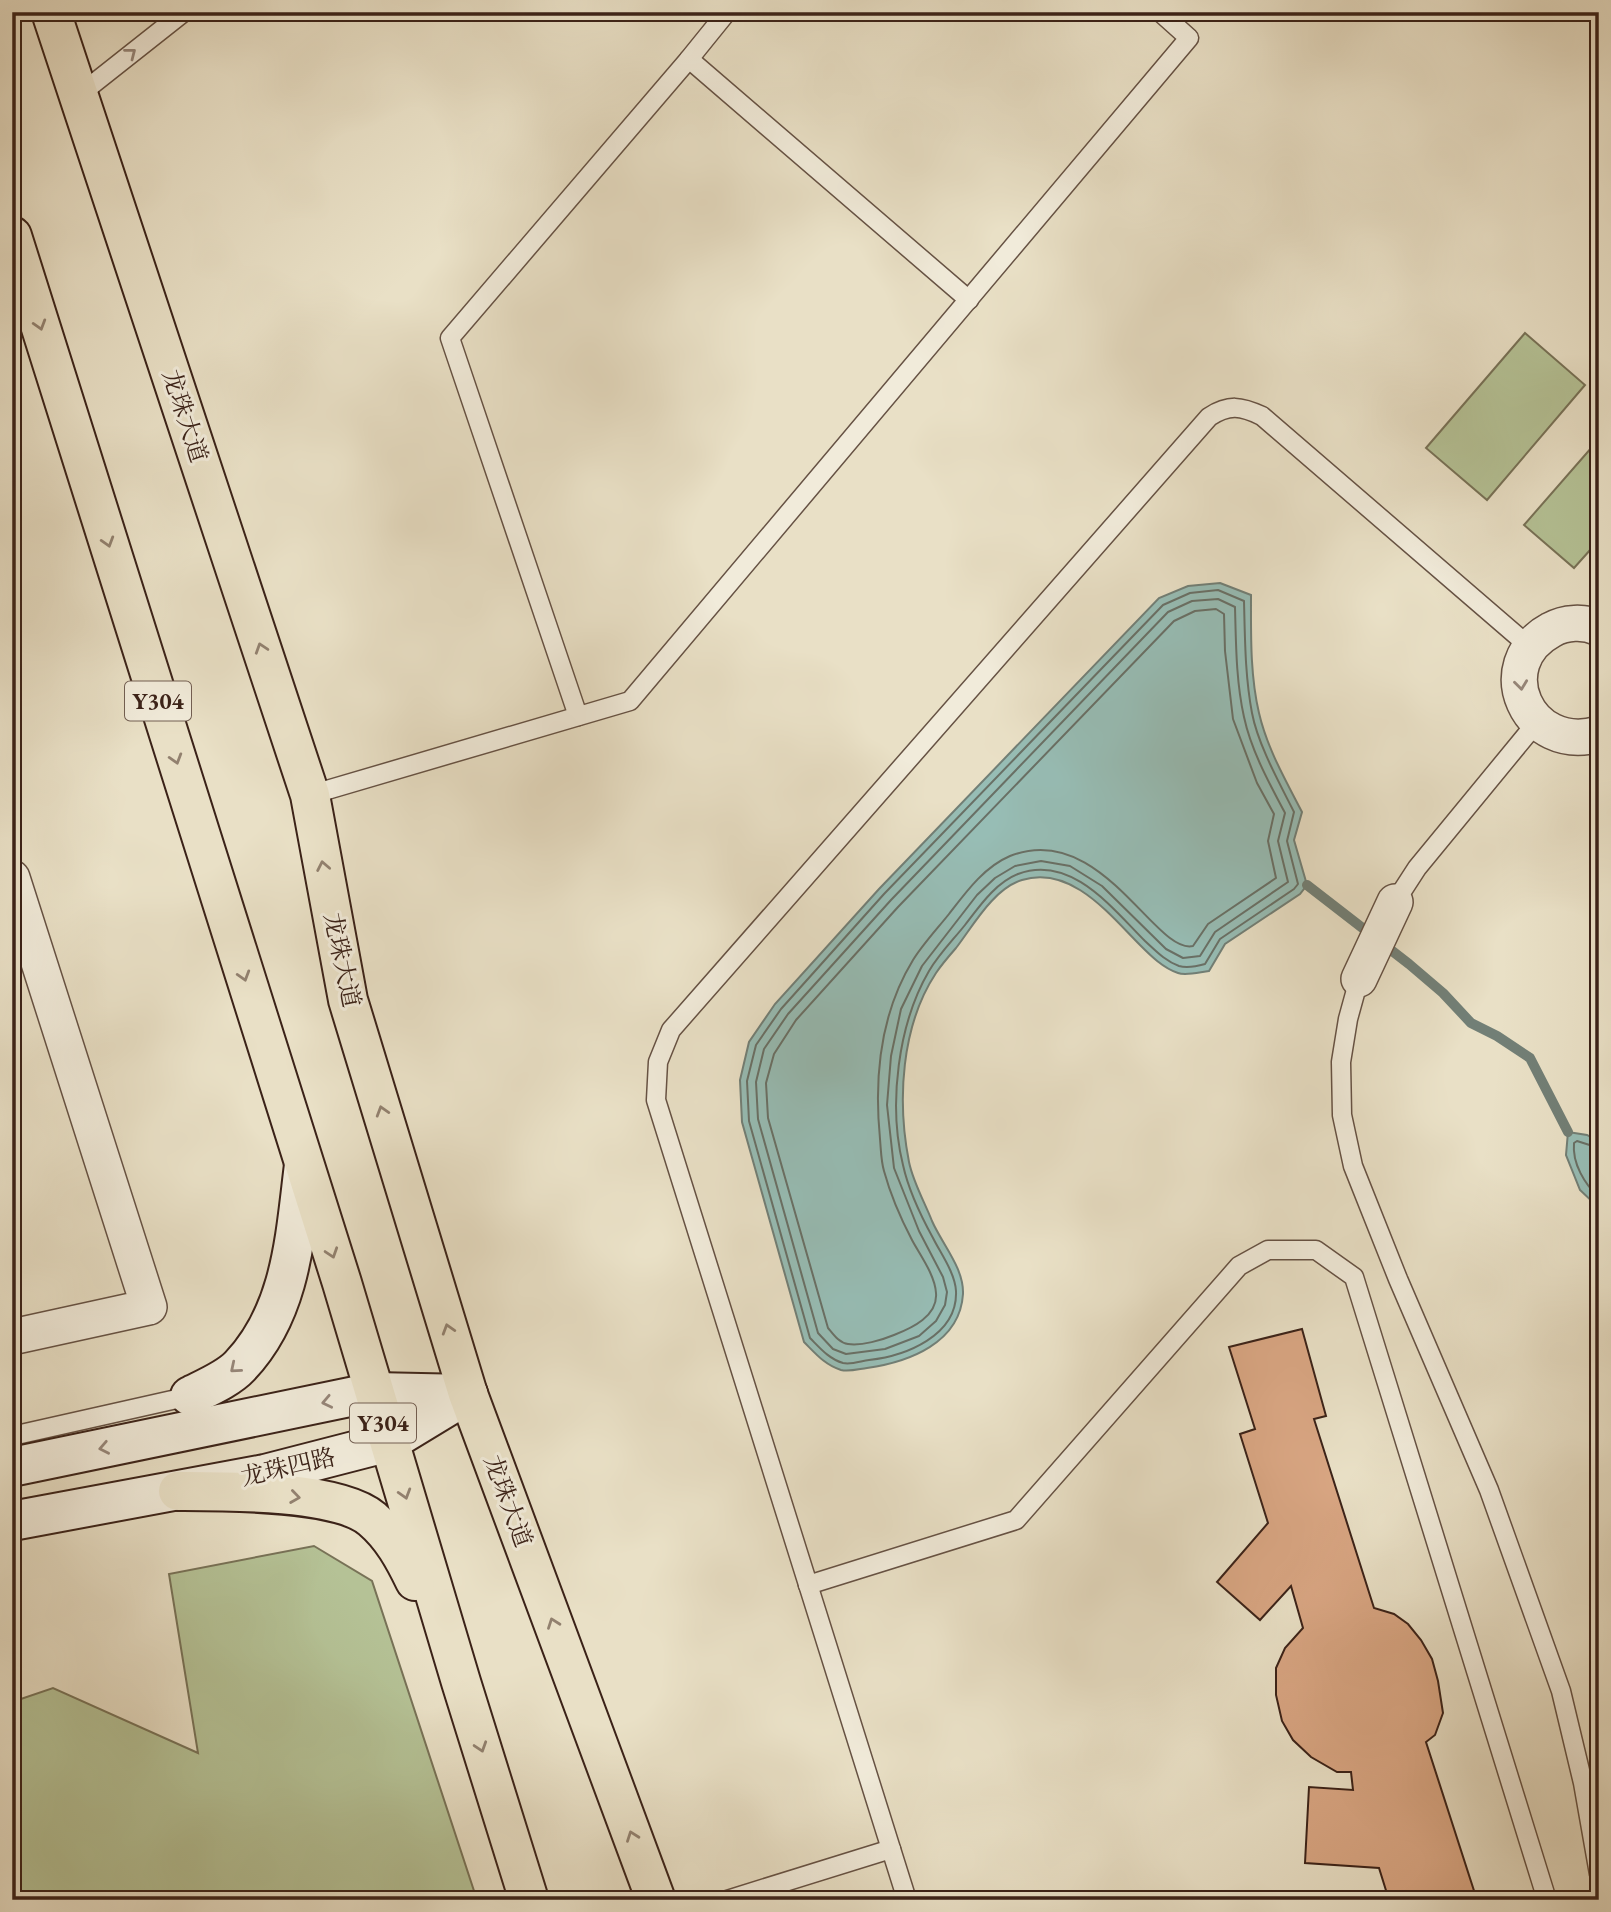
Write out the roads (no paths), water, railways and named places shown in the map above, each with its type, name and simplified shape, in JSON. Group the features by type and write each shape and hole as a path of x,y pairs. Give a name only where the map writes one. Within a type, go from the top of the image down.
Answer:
{"main road":[{"name":"龙珠大道","path":"51,12 310,795 348,1000 468,1394 656,1900"},
{"name":"Y304","path":"12,236 342,1283 529,1900"},
{"path":"190,1396 239,1367 269,1328 288,1279 304,1165"},
{"path":"12,1467 374,1392 468,1394"},
{"name":"龙珠四路","path":"12,1521 265,1474 389,1443 468,1394"},
{"path":"178,1491 258,1491 341,1503 370,1517 388,1535 407,1563 461,1682"}],"street":[{"path":"1599,628 1573,623 1559,626 1541,636 1530,647 1520,669 1520,686 1527,709 1537,722 1568,738 1599,734"},
{"path":"12,878 149,1307 12,1337"},
{"path":"1359,979 1395,902"}],"lane":[{"path":"79,95 184,12"},
{"path":"578,716 450,338 727,12"},
{"path":"310,795 630,701 1189,38 1160,12"},
{"path":"689,59 969,300"},
{"path":"907,1900 656,1100 658,1062 671,1030 1209,417 1222,409 1234,406 1262,416 1530,647"},
{"path":"1395,902 1417,868 1537,722"},
{"path":"1359,979 1341,1062 1342,1115 1353,1166 1398,1279 1489,1490 1561,1691 1583,1783 1599,1874"},
{"path":"808,1585 1016,1520 1239,1266 1268,1250 1316,1250 1354,1277 1547,1900"},
{"path":"12,1436 190,1396"},
{"path":"727,1900 891,1849"}],"water":[{"path":"1220,583 1251,595 1256,699 1272,752 1302,812 1294,840 1307,885 1300,894 1225,944 1209,971 1189,974 1178,973 1162,965 1088,895 1057,879 1040,877 1022,880 1002,891 984,909 938,970 924,994 909,1040 903,1089 905,1139 909,1162 932,1221 960,1275 963,1294 960,1311 953,1325 942,1337 915,1355 857,1370 844,1371 835,1368 821,1359 804,1342 742,1122 740,1080 749,1042 775,1004 879,889 1159,598 1188,586"},
{"path":"1568,1132 1587,1135 1599,1142 1599,1208 1580,1190 1566,1155"}],"waterway":[{"path":"1307,885 1409,964 1443,993 1471,1023 1530,1058 1568,1132"}]}
